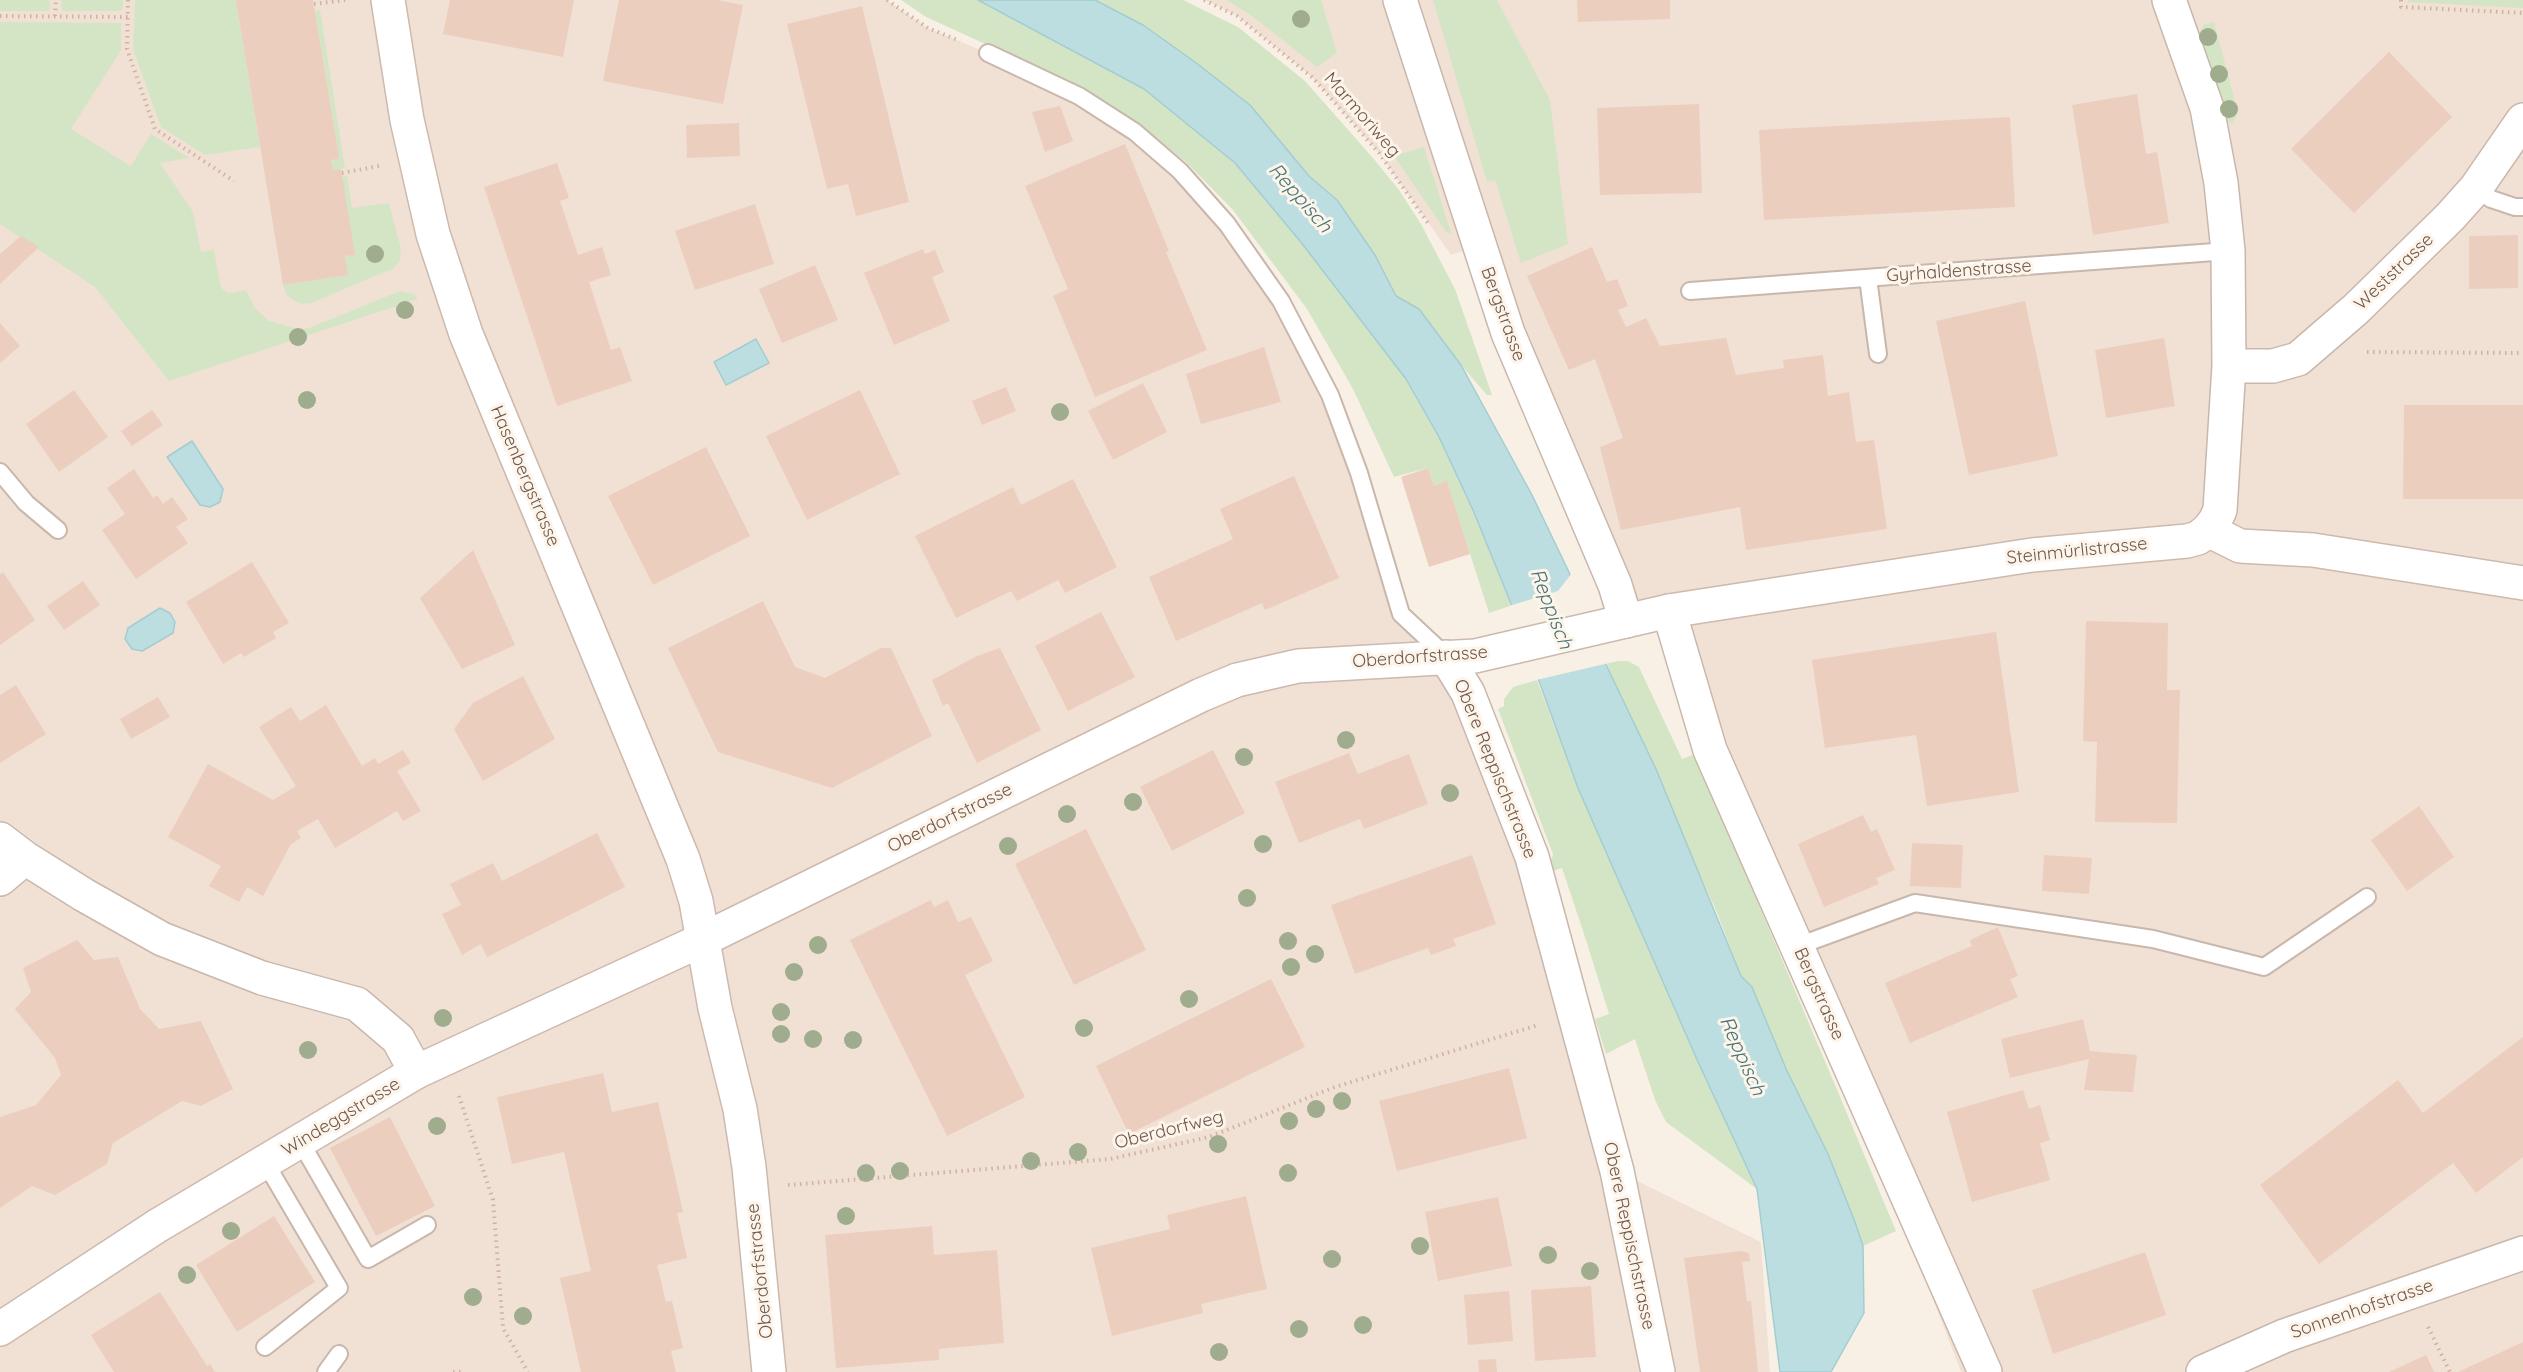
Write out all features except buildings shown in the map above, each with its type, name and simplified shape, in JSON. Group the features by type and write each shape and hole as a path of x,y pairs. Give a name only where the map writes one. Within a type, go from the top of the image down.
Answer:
{"street":[{"name":"Hasenbergstrasse","path":"388,0 407,120 433,234 466,334 683,859 696,901 702,940"},
{"name":"Bergstrasse","path":"1400,0 1508,333 1615,585 1615,623"},
{"path":"2169,0 2207,108 2221,183 2228,251 2229,366 2220,510 2208,530 2240,546 2313,549 2523,583"},
{"name":"Weststrasse","path":"2229,366 2273,366 2298,359 2330,332 2476,188 2523,120"},
{"name":"Steinmürlistrasse","path":"1615,623 1669,611 2032,555 2187,541 2198,538 2208,530"},
{"name":"Bergstrasse","path":"1669,611 1710,750 1985,1372"},
{"name":"Oberdorfstrasse","path":"769,1372 752,1188 740,1109 715,1008 702,940 1201,695 1237,680 1298,666 1475,656 1615,623"},
{"name":"Obere Reppischstrasse","path":"1446,657 1468,693 1532,857 1617,1171 1658,1372"},
{"path":"0,879 13,848 84,896 162,939 261,978 357,1004 398,1039 416,1072"},
{"name":"Windeggstrasse","path":"0,1329 157,1226 416,1072 702,940"},
{"name":"Sonnenhofstrasse","path":"2204,1372 2284,1336 2523,1252"}],"lane":[{"name":"Obere Reppischstrasse","path":"988,52 1078,96 1135,132 1180,171 1227,224 1281,301 1330,395 1359,473 1401,614 1446,657"},
{"path":"2476,188 2491,199 2515,207 2523,207"},
{"name":"Gyrhaldenstrasse","path":"1690,291 2228,251"},
{"path":"1868,278 1878,354"},
{"path":"0,472 26,503 58,530"},
{"path":"1798,946 1916,903 2153,939 2264,967 2367,897"},
{"path":"300,1141 368,1258 427,1225"},
{"path":"265,1162 339,1288 265,1347"},
{"path":"326,1372 339,1354"}],"path":[{"path":"56,0 56,16"},
{"path":"128,0 127,49 155,129 234,181"},
{"path":"314,4 345,0"},
{"path":"887,0 928,28 988,52"},
{"name":"Marmoriweg","path":"1204,0 1237,16 1313,78 1379,153 1431,227"},
{"path":"2401,0 2401,7 2523,13"},
{"path":"0,16 128,17"},
{"path":"2330,332 2359,352 2523,353"},
{"name":"Oberdorfweg","path":"752,1188 1110,1159 1209,1137 1335,1087 1575,1014"},
{"path":"461,1101 493,1200 503,1328 528,1372"},
{"path":"2411,1292 2450,1372"},
{"path":"453,1372 464,1372"}],"shaded area":[{"path":"0,0 887,0 928,28 988,53 1135,132 1227,224 1330,395 1401,614 1468,693 1617,1171 1761,1242 1770,1372 0,1372"},
{"path":"1205,0 2523,0 2523,1372 1961,1372 1669,611 1626,621 1477,246 1451,255 1379,153 1313,78 1237,16"}],"green space":[{"path":"0,0 49,0 50,11 0,11"},
{"path":"61,0 123,0 123,8 120,11 62,11"},
{"path":"135,0 236,0 260,147 205,155 161,127 133,49"},
{"path":"901,0 978,0 989,4 1144,89 1235,163 1300,241 1406,379 1439,437 1473,510 1510,606 1489,613 1447,482 1434,486 1428,468 1394,477 1353,389 1307,309 1233,210 1187,163 1139,124 1082,88 926,17"},
{"path":"1095,0 1183,0 1238,27 1305,81 1399,190 1421,224 1455,289 1492,395 1487,395 1461,365 1419,309 1396,296 1375,255 1337,200 1309,176 1282,146 1195,62 1143,25"},
{"path":"1227,0 1321,0 1337,53 1317,67 1252,16"},
{"path":"1433,0 1497,0 1550,100 1568,244 1521,263 1495,180 1487,182"},
{"path":"2408,0 2523,0 2523,8 2408,2"},
{"path":"320,10 345,168 333,170 331,160 339,159 315,11"},
{"path":"0,22 121,23 121,50 71,129 131,166 151,134 189,158 160,163 193,212 201,252 214,250 221,288 229,293 246,290 255,308 269,321 298,329 309,328 400,291 413,294 418,299 169,381 95,287 0,224"},
{"path":"2214,22 2238,113 2232,124 2225,119 2199,33 2204,24"},
{"path":"1424,147 1451,233 1447,233 1394,156"},
{"path":"347,176 352,208 389,203 401,249 400,260 394,268 311,303 302,304 286,294 283,285 347,275 345,256 354,255 342,177"},
{"path":"1628,661 1639,667 1682,759 1695,754 1896,1231 1863,1246 1828,1154 1787,1071 1752,987 1741,976 1718,915 1609,671 1608,663"},
{"path":"1537,680 1578,788 1699,1064 1757,1189 1666,1122 1655,1100 1635,1039 1606,1054 1595,1019 1609,1014 1586,940 1562,868 1547,873 1553,854 1498,709 1504,706 1504,699 1513,687"}],"water":[{"name":"Reppisch","path":"978,0 1095,0 1143,25 1195,62 1250,105 1309,176 1337,200 1375,255 1396,296 1419,309 1461,365 1532,495 1568,570 1609,671 1656,769 1741,976 1752,987 1787,1071 1828,1154 1855,1222 1863,1246 1864,1313 1831,1372 1780,1372 1757,1189 1699,1064 1578,788 1508,596 1473,510 1439,437 1406,379 1300,241 1235,163 1144,89"},
{"path":"756,339 769,363 726,385 714,362"},
{"path":"192,441 223,489 220,502 210,507 200,505 167,457"},
{"path":"160,608 170,613 175,622 173,633 142,651 132,649 125,639 128,628"}],"pier":[{"path":"1572,573 1609,663 1536,680 1509,606 1558,591"}]}
